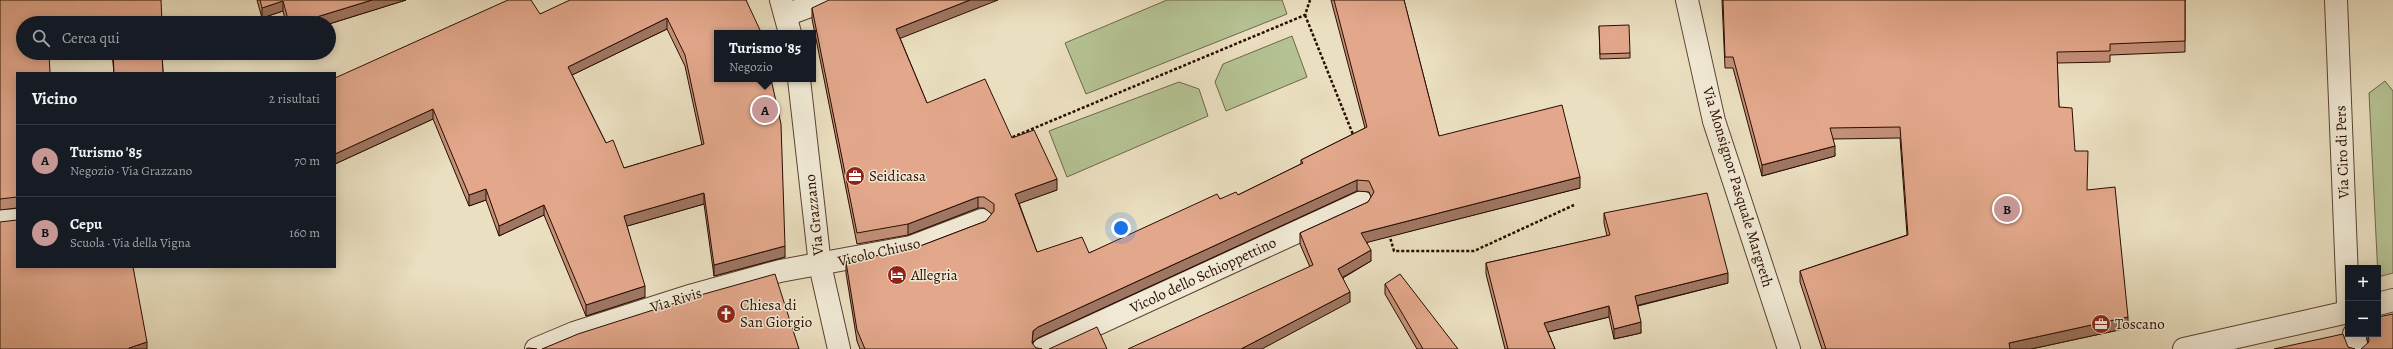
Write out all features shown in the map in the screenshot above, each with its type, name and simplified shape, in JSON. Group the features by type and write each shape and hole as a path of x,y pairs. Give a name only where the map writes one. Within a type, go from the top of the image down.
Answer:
{"street":[{"path":"786,16 826,0"},
{"name":"Via Monsignor Pasquale Margreth","path":"1687,0 1714,121 1789,349"},
{"name":"Via Ciro di Pers","path":"2336,0 2348,301"},
{"name":"Via Grazzano","path":"799,82 820,266 839,349"},
{"name":"Vicolo dello Schioppettino","path":"1043,349 1362,202"},
{"path":"0,221 16,220"},
{"name":"Vicolo Chiuso","path":"820,266 911,247 982,220"},
{"name":"Via Rivis","path":"536,349 574,333 693,295 780,271 820,266"},
{"path":"2381,303 2393,300"},
{"path":"2184,349 2345,313"},
{"path":"2355,337 2358,349"}],"path":[{"path":"1310,0 1305,15 1358,144"},
{"path":"1002,141 1305,15"},
{"path":"1388,230 1394,251 1474,251 1574,206"}],"green space":[{"path":"1167,0 1282,0 1287,14 1086,94 1065,43"},
{"path":"1292,36 1307,77 1226,111 1215,82 1223,64"},
{"path":"2385,81 2393,91 2393,273 2381,276 2381,265 2377,265 2369,93"},
{"path":"1179,82 1199,89 1208,116 1067,177 1049,131"}],"building":[{"path":"0,0 161,0 162,16 16,16 16,60 49,60 50,72 16,72 16,197 0,199"},
{"path":"260,0 372,0 320,16 287,16 283,1 262,8"},
{"path":"508,0 531,0 540,14 570,0 746,0 760,30 714,30 714,82 772,82 781,124 785,246 714,265 704,193 624,216 645,286 586,305 544,205 499,226 486,189 469,195 433,109 336,154 336,78","holes":["667,18 685,55 704,144 624,168 613,140 606,143 568,67"]},
{"path":"829,0 970,0 896,29 927,103 985,79 1012,138 1034,130 1057,179 1015,194 1037,252 1082,237 1089,253 1217,194 1220,199 1236,192 1238,195 1303,163 1301,160 1367,127 1334,0 1404,0 1439,136 1562,105 1580,177 1361,233 1371,250 1338,269 1350,292 1241,349 1128,349 1313,265 1300,233 1368,202 1374,192 1369,181 1357,180 1038,327 1033,331 1032,343 1036,348 1042,349 865,349 857,330 846,262 915,248 986,221 994,211 994,204 984,197 978,197 908,224 857,233 812,8"},
{"path":"1723,0 2185,0 2185,41 2110,44 2110,51 2057,52 2059,107 2072,108 2075,151 2088,151 2087,190 2115,187 2128,317 2009,343 2010,349 1826,349 1800,271 1908,235 1900,127 1830,128 1835,146 1762,165 1733,57 1725,57"},
{"path":"1629,25 1630,53 1600,54 1599,26"},
{"path":"113,60 162,60 163,72 114,72"},
{"path":"1707,193 1728,273 1635,296 1641,322 1614,329 1609,306 1544,323 1555,349 1508,349 1486,263 1610,235 1604,213"},
{"path":"16,220 16,268 133,268 147,342 129,349 0,349 0,222"},
{"name":"Chiesa di San Giorgio","path":"775,274 799,349 542,349 578,334 697,296"},
{"path":"1400,274 1458,349 1423,349 1385,284"},
{"path":"2393,314 2393,349 2361,349 2369,342 2368,337 2381,337 2381,316"},
{"path":"1097,327 1107,349 1049,349"},
{"path":"2343,334 2348,347 2355,349 2274,349"}],"place":[{"name":"Turismo '85","path":"765,110"},
{"name":"Seidicasa","path":"855,176"},
{"name":"Cepu","path":"2007,209"},
{"name":"Allegria","path":"897,275"},
{"name":"Chiesa di San Giorgio","path":"726,314"},
{"name":"Toscano","path":"2101,324"}]}
